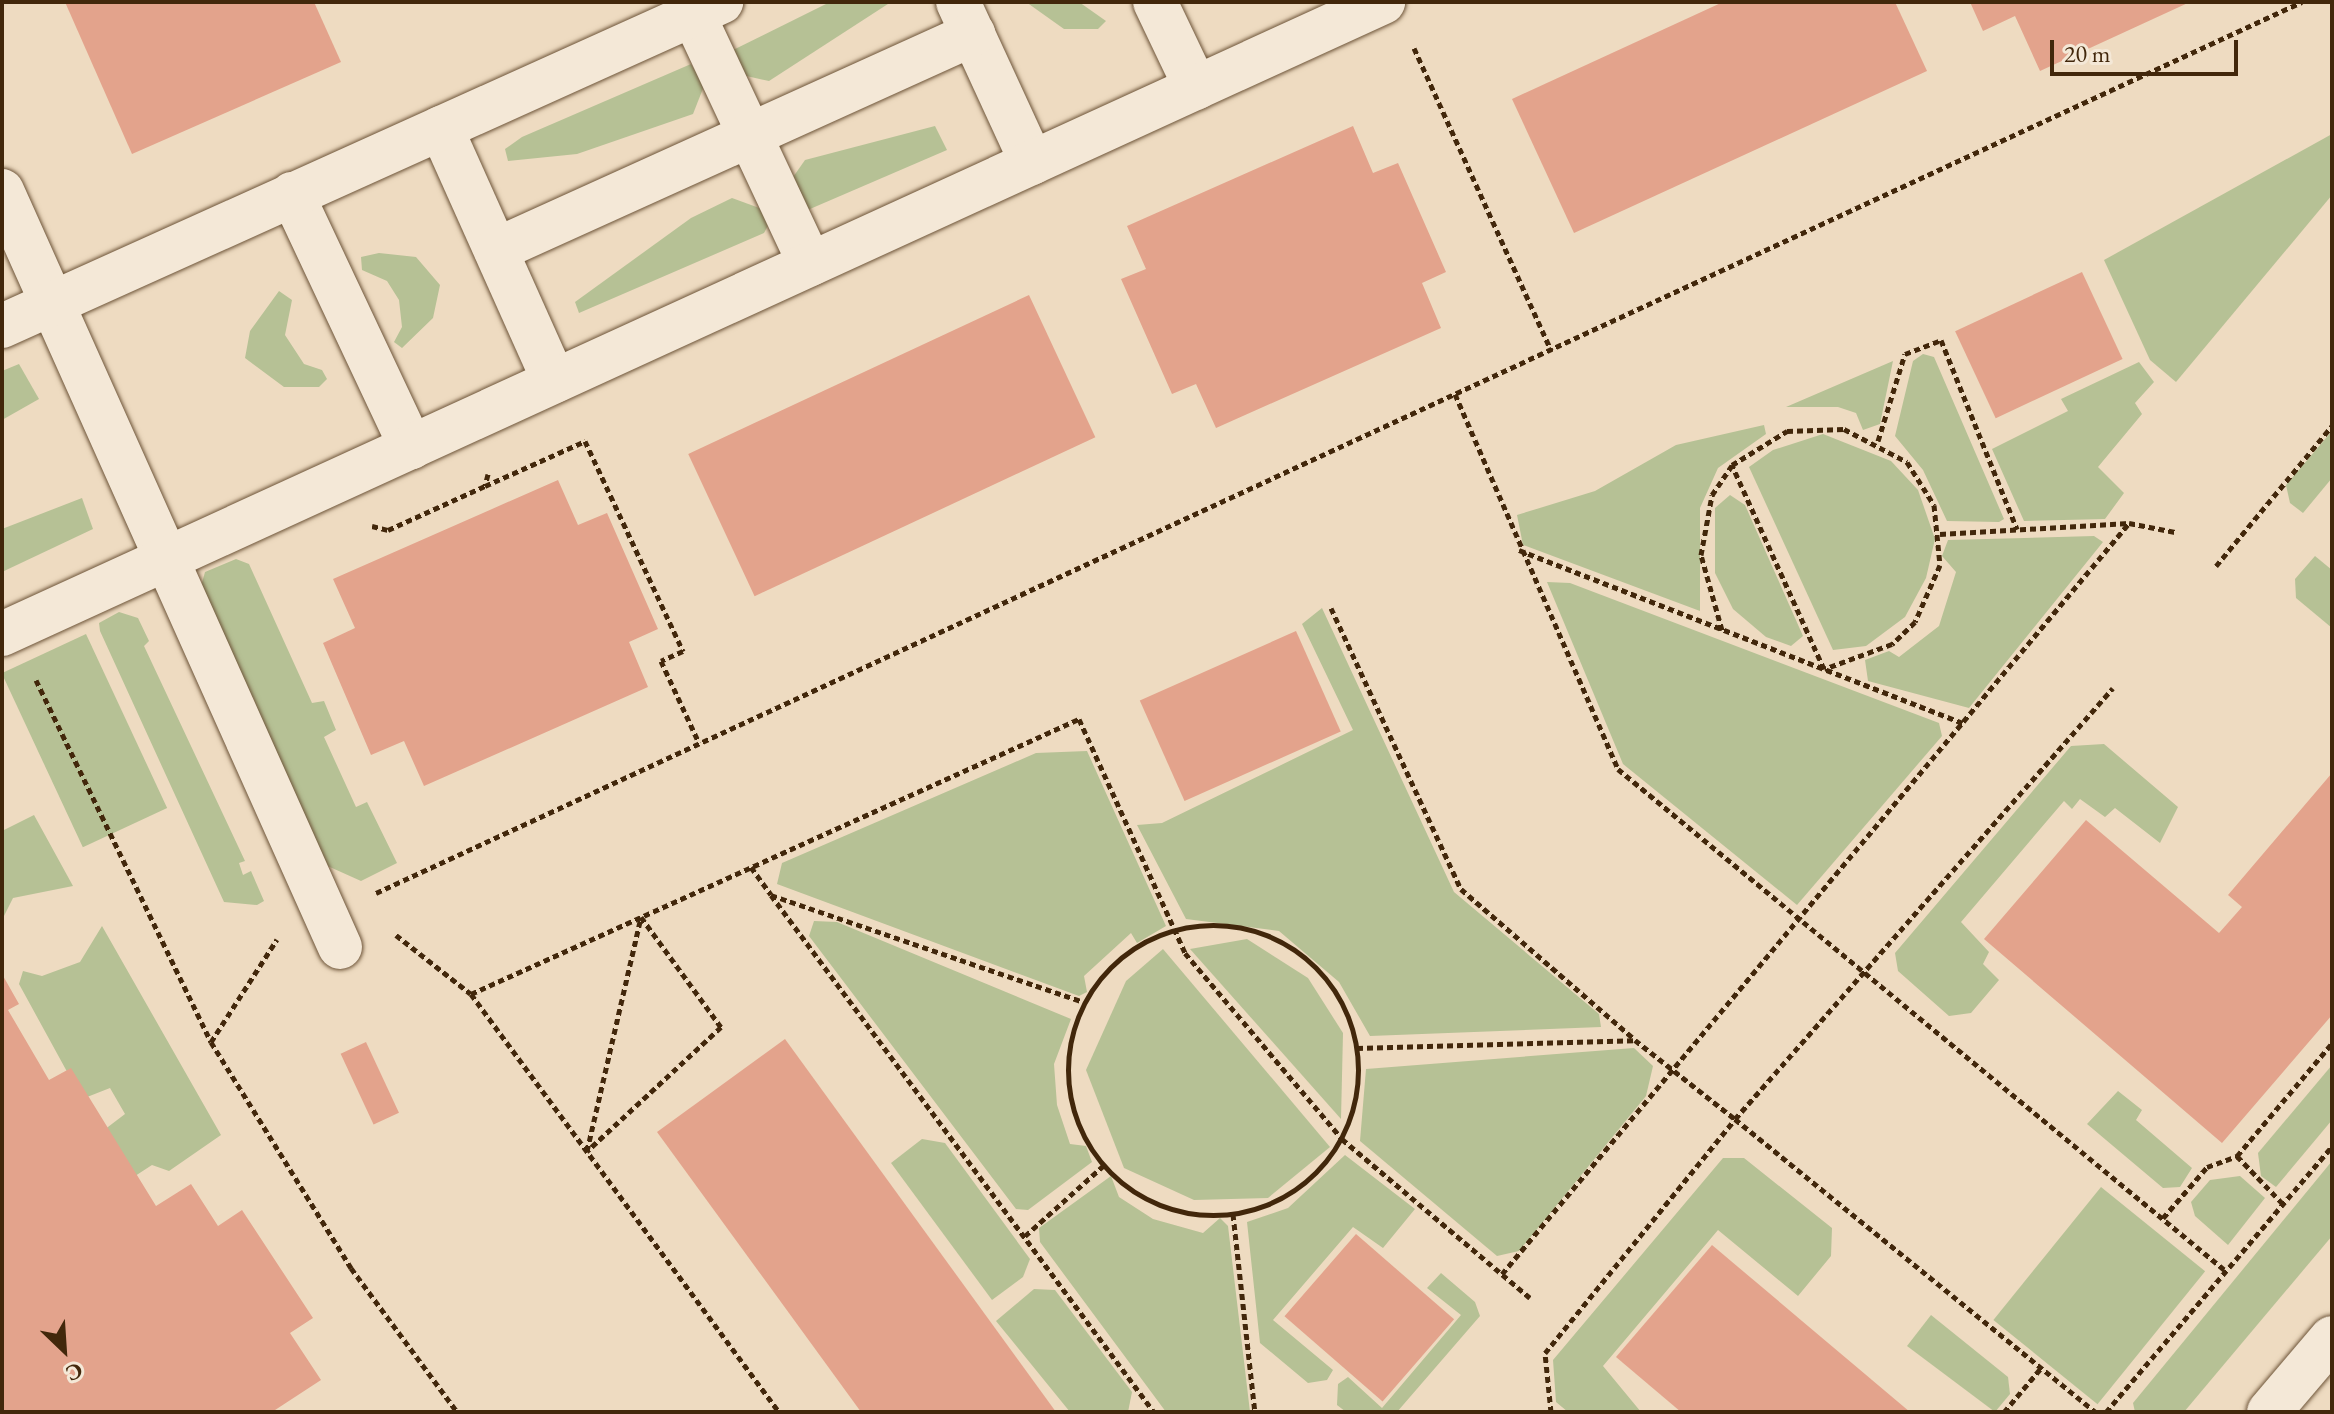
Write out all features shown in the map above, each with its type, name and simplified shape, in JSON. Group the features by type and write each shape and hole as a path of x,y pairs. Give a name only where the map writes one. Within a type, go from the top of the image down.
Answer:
{"street":[{"path":"1155,2 1196,88"},
{"path":"2,326 707,8 750,135 810,264"},
{"path":"5,623 166,559 1196,88 1321,15 1394,16"},
{"path":"496,250 750,135 966,18 1032,163"},
{"path":"441,128 554,381"},
{"path":"2,191 333,931"},
{"path":"292,194 411,447"},
{"path":"2269,1412 2332,1338"}],"path":[{"path":"211,1042 271,942 333,931 699,743 2302,2"},
{"path":"1394,16 1551,350"},
{"path":"1878,441 1905,354 1941,340 2017,529"},
{"path":"1455,394 1519,550 1618,769 1796,922 1868,973 2226,1271"},
{"path":"2216,566 2332,426"},
{"path":"1722,630 1701,555 1712,495 1732,465 1765,441 1812,427 1878,441 1921,480 1940,534 1940,565 1915,622 1892,644 1824,669"},
{"path":"492,456 485,486 585,441 683,651 661,661 699,743"},
{"path":"1732,465 1824,669"},
{"path":"1940,534 2129,523 2175,532"},
{"path":"1502,1274 2129,523"},
{"path":"1519,550 1962,723"},
{"path":"1331,608 1461,889 1671,1071 1735,1119 2095,1412"},
{"path":"5,623 211,1042 351,1268 457,1412"},
{"path":"1551,1412 1545,1353 1735,1119 1868,973 2113,688"},
{"path":"471,994 1079,719 1185,953 1342,1139 1530,1298"},
{"path":"751,867 1154,1412"},
{"path":"771,895 1084,1002"},
{"path":"587,1151 721,1027 641,917"},
{"path":"587,1151 641,917"},
{"path":"384,926 471,994 779,1412"},
{"path":"1175,930 1255,931 1292,948 1323,974 1357,1048 1358,1089 1342,1139 1298,1188 1233,1214 1187,1214 1150,1201 1103,1166 1074,1116 1068,1078 1084,1002 1122,957 1175,930"},
{"path":"1357,1048 1635,1040"},
{"path":"2163,1218 2207,1167 2237,1156 2332,1043"},
{"path":"2106,1412 2332,1146"},
{"path":"2237,1156 2283,1204"},
{"path":"1025,1236 1103,1166"},
{"path":"1233,1214 1255,1412"},
{"path":"2004,1412 2041,1368"}],"green space":[{"path":"830,2 891,2 769,81 742,75 729,52"},
{"path":"1026,2 1079,2 1106,21 1098,29 1064,29"},
{"path":"691,64 704,86 693,114 577,154 508,161 505,149 522,137"},
{"path":"935,126 947,150 803,212 791,180 805,160"},
{"path":"2332,134 2332,195 2176,382 2150,360 2104,260"},
{"path":"732,198 762,209 770,222 764,233 579,313 575,302 691,218"},
{"path":"379,253 416,257 440,285 433,318 402,348 394,342 402,327 399,300 387,281 362,270 361,257"},
{"path":"279,291 292,300 285,335 304,364 322,370 327,379 319,387 284,387 245,358 250,331"},
{"path":"1923,354 1934,357 2004,519 1999,522 1947,521 1923,470 1895,436 1913,361"},
{"path":"1893,361 1880,424 1863,430 1856,413 1838,407 1786,407"},
{"path":"2139,362 2154,382 2135,403 2142,414 2098,467 2124,493 2105,519 2024,521 1992,449 2068,411 2061,399"},
{"path":"19,364 39,399 2,420 2,371"},
{"path":"1764,425 1766,434 1718,468 1700,508 1700,611 1523,545 1517,515 1595,491 1676,445"},
{"path":"2332,431 2332,478 2303,513 2290,503 2286,485"},
{"path":"1823,434 1891,461 1918,490 1935,539 1926,578 1905,617 1866,646 1833,650 1749,467 1773,450"},
{"path":"1730,495 1745,505 1803,636 1791,646 1766,637 1733,609 1715,573 1715,508"},
{"path":"82,498 93,529 2,572 2,529"},
{"path":"2094,536 2103,542 1969,708 1868,681 1865,660 1889,651 1899,657 1939,626 1956,572 1942,556 1948,540"},
{"path":"2315,556 2332,570 2332,628 2296,598 2295,579"},
{"path":"236,559 249,564 312,703 324,701 336,730 324,737 356,807 367,802 397,863 361,881 312,859 253,697 243,699 198,597 205,572"},
{"path":"1547,582 1570,583 1939,723 1942,736 1797,905 1623,764"},
{"path":"1322,608 1454,892 1599,1014 1601,1027 1370,1036 1339,982 1279,931 1186,919 1137,825 1162,823 1353,730 1302,624"},
{"path":"119,612 138,618 149,641 144,646 245,861 239,863 243,875 251,871 264,901 257,905 224,902 100,631 99,623"},
{"path":"86,634 167,808 83,847 2,673"},
{"path":"2104,744 2178,807 2160,843 2115,808 2105,817 2080,799 2072,809 2064,801 1961,922 1989,952 1983,964 1999,980 1971,1013 1949,1016 1898,971 1895,953 2071,746"},
{"path":"1087,751 1166,926 1137,943 1131,933 1084,976 1087,992 1079,996 777,884 782,863 1036,753"},
{"path":"34,815 73,886 13,898 2,920 2,831"},
{"path":"814,921 837,922 1071,1019 1054,1064 1057,1105 1070,1144 1086,1146 1092,1162 1028,1210 1016,1209 809,936"},
{"path":"102,926 221,1135 169,1171 152,1165 132,1178 104,1130 125,1114 110,1088 82,1099 19,984 23,971 42,976 80,962"},
{"path":"1247,939 1308,978 1343,1033 1341,1119 1190,949"},
{"path":"1163,949 1330,1147 1268,1198 1194,1200 1124,1168 1086,1070 1126,981"},
{"path":"1634,1048 1653,1066 1646,1096 1519,1251 1497,1256 1360,1141 1366,1069"},
{"path":"2332,1065 2332,1120 2276,1187 2261,1176 2258,1153"},
{"path":"2118,1091 2142,1110 2136,1120 2192,1168 2180,1187 2163,1188 2087,1124"},
{"path":"922,1139 945,1143 1030,1259 1023,1277 992,1300 891,1163"},
{"path":"1345,1155 1415,1209 1383,1248 1353,1227 1273,1320 1333,1370 1327,1380 1308,1383 1260,1343 1247,1222 1288,1208"},
{"path":"1723,1158 1744,1158 1832,1228 1831,1256 1798,1296 1718,1230 1603,1366 1641,1412 1568,1412 1556,1402 1553,1360"},
{"path":"2332,1161 2332,1236 2184,1412 2135,1412 2133,1403"},
{"path":"1111,1176 1119,1197 1153,1219 1203,1233 1220,1218 1228,1226 1250,1412 1166,1412 1040,1242 1039,1228"},
{"path":"2240,1176 2265,1198 2228,1245 2195,1216 2191,1202 2210,1180"},
{"path":"2101,1187 2205,1271 2098,1404 1993,1320"},
{"path":"1441,1273 1475,1302 1480,1316 1397,1412 1346,1412 1337,1405 1338,1384 1348,1377 1382,1408 1461,1315 1427,1288"},
{"path":"1034,1289 1055,1290 1132,1392 1128,1412 1070,1412 996,1321"},
{"path":"1931,1315 2008,1377 2010,1394 1995,1412 1907,1346"}],"building":[{"path":"65,2 314,2 341,62 132,154"},
{"path":"1723,2 1895,2 1927,71 1574,233 1512,99"},
{"path":"1970,2 2190,2 2040,71 2015,16 1983,31"},
{"path":"1353,126 1373,173 1398,163 1446,272 1422,283 1441,328 1216,428 1196,384 1172,394 1121,279 1146,269 1127,226"},
{"path":"2082,272 2123,359 1996,418 1955,331"},
{"path":"1029,295 1095,437 755,596 688,454"},
{"path":"558,480 578,525 607,513 658,629 629,642 648,687 424,786 404,741 371,755 323,643 355,628 333,579"},
{"path":"1296,631 1341,731 1185,801 1140,701"},
{"path":"2332,773 2332,1015 2222,1143 1984,939 2086,820 2219,933 2242,907 2228,895"},
{"path":"2,974 19,1004 8,1010 49,1080 71,1068 156,1206 191,1184 218,1226 242,1210 313,1318 290,1333 321,1380 272,1412 2,1412"},
{"path":"785,1039 1056,1412 861,1412 657,1132"},
{"path":"366,1042 399,1113 374,1125 341,1054"},
{"path":"1356,1234 1454,1319 1383,1402 1284,1316"},
{"path":"1712,1245 1910,1412 1681,1412 1616,1357"}]}
